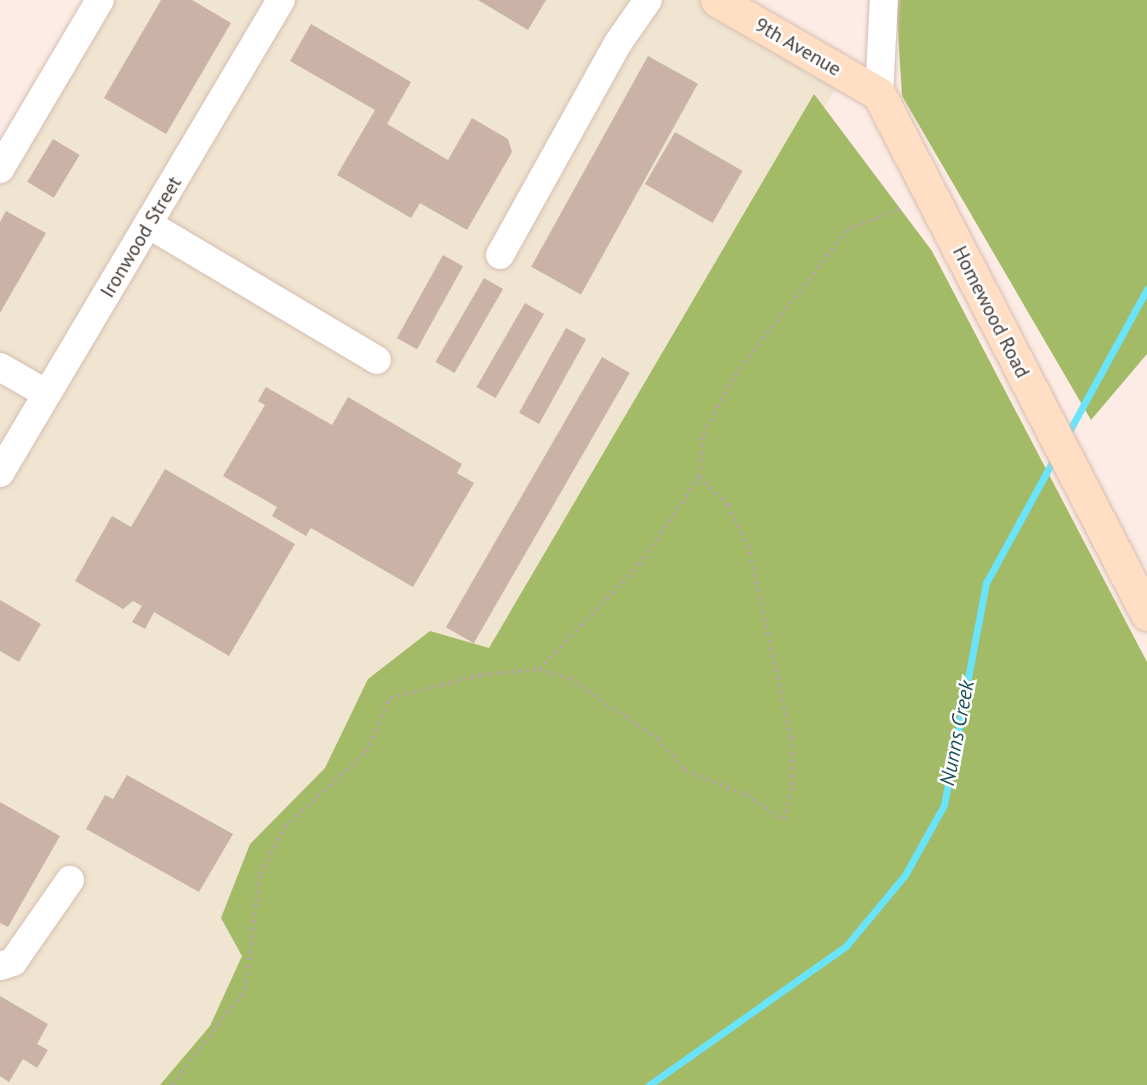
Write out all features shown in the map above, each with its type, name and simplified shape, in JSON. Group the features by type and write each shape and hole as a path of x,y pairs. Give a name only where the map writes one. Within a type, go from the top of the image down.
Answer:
{"main road":[{"name":"9th Avenue","path":"717,0 879,94"},
{"name":"Homewood Road","path":"879,94 1147,615"}],"street":[{"path":"0,170 100,0"},
{"name":"Ironwood Street","path":"0,473 281,0"},
{"path":"500,255 618,44 648,0"},
{"path":"879,94 884,0"},
{"path":"148,224 376,360"},
{"path":"0,367 47,394"},
{"path":"0,966 13,962 70,880"}],"path":[{"path":"540,669 639,565 699,477 704,434 735,375 791,296 848,229 903,208"},
{"path":"171,1085 245,990 261,874 285,827 366,752 390,698 482,675 540,669 569,678 657,738 684,770 746,795 784,820 793,785 791,738 749,548 728,505 699,477"}],"shaded area":[{"path":"98,0 718,0 845,74 410,778 244,1085 0,1085 0,168"}],"green space":[{"path":"896,0 1147,0 1147,354 1091,420 902,96"},
{"path":"814,94 932,251 1147,662 1147,1085 160,1085 210,1026 242,956 221,918 250,844 325,768 368,679 430,631 489,648"}],"building":[{"path":"161,0 192,0 231,23 166,134 104,98"},
{"path":"478,0 546,0 528,30"},
{"path":"311,24 411,82 387,124 448,160 472,118 508,139 512,152 467,230 420,203 411,218 337,175 375,110 290,61"},
{"path":"648,56 698,84 581,294 531,267"},
{"path":"675,132 743,171 713,223 645,184"},
{"path":"53,139 80,155 54,198 27,182"},
{"path":"6,211 46,233 0,313 0,222"},
{"path":"443,255 463,266 417,349 397,338"},
{"path":"484,278 503,289 455,373 436,362"},
{"path":"525,303 544,314 496,398 476,387"},
{"path":"566,328 586,339 539,424 519,413"},
{"path":"602,357 630,373 474,643 446,627"},
{"path":"266,387 332,425 348,397 462,464 457,473 474,483 413,587 311,528 306,536 272,516 277,507 223,476 265,405 258,401"},
{"path":"165,469 295,544 229,656 154,612 145,629 132,622 142,606 133,601 123,609 75,581 112,516 131,527"},
{"path":"0,600 41,624 19,662 0,651"},
{"path":"127,775 233,834 199,892 86,829 105,795 113,799"},
{"path":"0,802 60,836 8,927 0,923"},
{"path":"0,996 48,1024 37,1044 48,1050 37,1068 23,1059 9,1082 0,1076"}],"waterway":[{"name":"Nunns Creek","path":"1066,437 1147,289"},
{"name":"Nunns Creek","path":"649,1085 846,946 905,875 944,805 986,583 1055,457"}]}
